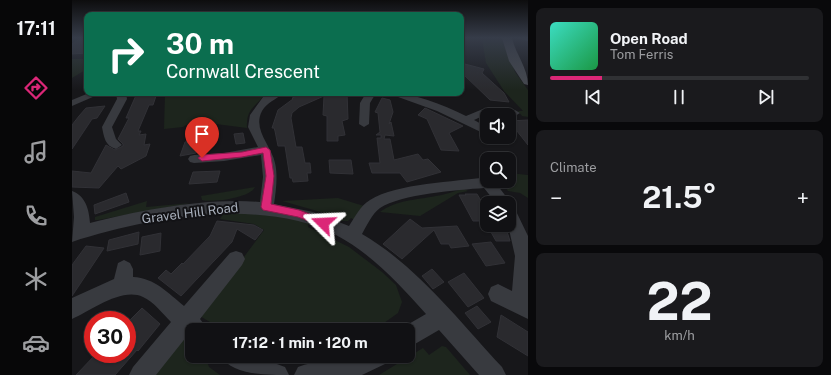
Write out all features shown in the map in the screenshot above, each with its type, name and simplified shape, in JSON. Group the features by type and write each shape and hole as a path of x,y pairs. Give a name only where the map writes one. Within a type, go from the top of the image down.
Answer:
{"main road":[{"path":"512,56 528,81"}],"street":[{"path":"72,103 89,96"},
{"path":"116,145 111,141 107,127 122,100 121,96"},
{"path":"266,207 270,176 266,150 253,125 254,118 261,105 272,96"},
{"path":"364,124 365,103 369,96"},
{"path":"424,97 480,129"},
{"path":"466,120 480,113"},
{"path":"199,160 242,155 266,150"},
{"path":"352,237 371,207 384,199 466,183 490,182 499,196"},
{"path":"72,197 81,208 76,233"},
{"name":"Gravel Hill Road","path":"76,233 126,222 224,206 266,207 299,214 352,237 369,247 398,270 494,375"},
{"path":"498,294 524,307 526,253 520,228 516,222"},
{"path":"193,323 236,259"},
{"path":"72,309 91,299 123,277 150,290 188,323"},
{"path":"415,333 441,317"},
{"path":"141,375 185,332"},
{"path":"245,363 277,375"},
{"path":"306,375 342,372 364,363"}],"shaded area":[{"path":"485,56 509,56 515,72 528,90 528,117 522,116 518,111 523,111 504,91 486,63"},
{"path":"72,59 84,59 84,71 72,78"},
{"path":"165,96 263,96 250,112 247,121 247,128 193,121 183,127 164,129"},
{"path":"516,174 528,175 528,198 520,193 508,191 506,188 516,188"},
{"path":"255,187 252,191 246,194 230,199 207,201 202,200 201,196"},
{"path":"464,189 468,191 458,193 420,216 380,212 399,203"},
{"path":"338,198 364,206 355,220 351,218 348,221 342,221 324,213 282,201"},
{"path":"147,201 146,207 191,203 95,220 95,217"},
{"path":"249,212 277,215 309,223 308,227 349,247 382,272 396,285 402,302 398,313 384,323 212,323 200,316 264,230 254,224 220,219 223,214"},
{"path":"183,338 185,338 185,363 208,363 209,367 220,375 154,375"},
{"path":"442,346 446,347 470,375 379,375 399,363 415,363 415,353 423,348 429,355"}],"building":[{"path":"464,64 484,69 482,73 504,93 509,102 490,100 464,75"},
{"path":"136,96 156,96 153,105 149,105 138,131 141,131 139,135 146,134 144,145 150,144 146,156 121,169 118,166 99,188 72,187 72,171 91,173 106,145 115,150 123,146 118,139 129,118 126,118"},
{"path":"298,96 324,96 299,107 292,113 291,118 296,147 302,147 305,163 310,163 311,173 307,173 308,181 293,182 292,178 290,178 285,146 278,146 274,128 272,128 278,110 293,99 292,98"},
{"path":"324,96 347,96 348,119 342,121 345,135 338,136 338,141 327,141 327,116 323,115"},
{"path":"382,98 390,100 393,112 389,124 391,122 394,136 385,135 384,139 390,139 394,160 418,154 423,160 428,159 441,172 407,182 400,173 372,173 369,163 380,163 377,138 381,138 381,135 376,135 380,132 378,113 375,112"},
{"path":"105,106 97,118 92,119 72,149 72,125 86,108"},
{"path":"425,108 463,126 449,133 459,151 441,150 427,119 418,115"},
{"path":"528,120 528,145 516,130 516,121"},
{"path":"243,133 245,143 236,144 234,134"},
{"path":"211,136 212,147 197,150 196,153 180,156 185,142 190,141 192,138"},
{"path":"329,160 351,160 353,174 330,173"},
{"path":"220,171 217,182 189,184 193,172"},
{"path":"126,193 129,202 95,214 94,205"},
{"path":"465,194 477,194 480,199 480,221 473,221 459,195 466,195"},
{"path":"410,219 422,228 457,226 469,246 451,248 449,244 441,244 434,230 402,259 383,244"},
{"path":"217,221 254,225 263,230 255,240 237,229 232,242 181,296 158,278 166,270 171,274 182,263 183,264 210,236"},
{"path":"139,232 138,244 107,251 109,240"},
{"path":"491,232 507,232 510,241 496,241"},
{"path":"161,233 160,251 140,255 142,237"},
{"path":"491,242 505,263 486,266 472,244"},
{"path":"86,246 104,248 72,296 72,265"},
{"path":"432,269 444,282 433,289 422,276"},
{"path":"464,273 484,298 468,307 448,282"},
{"path":"477,306 491,322 478,329 465,313"},
{"path":"142,308 160,324 138,351 136,351 136,314"},
{"path":"501,315 528,332 528,356 497,337"},
{"path":"87,363 126,363 115,375 76,375"}],"route":[{"path":"202,158 242,155 266,150 270,176 266,207 299,214 323,223"}]}
